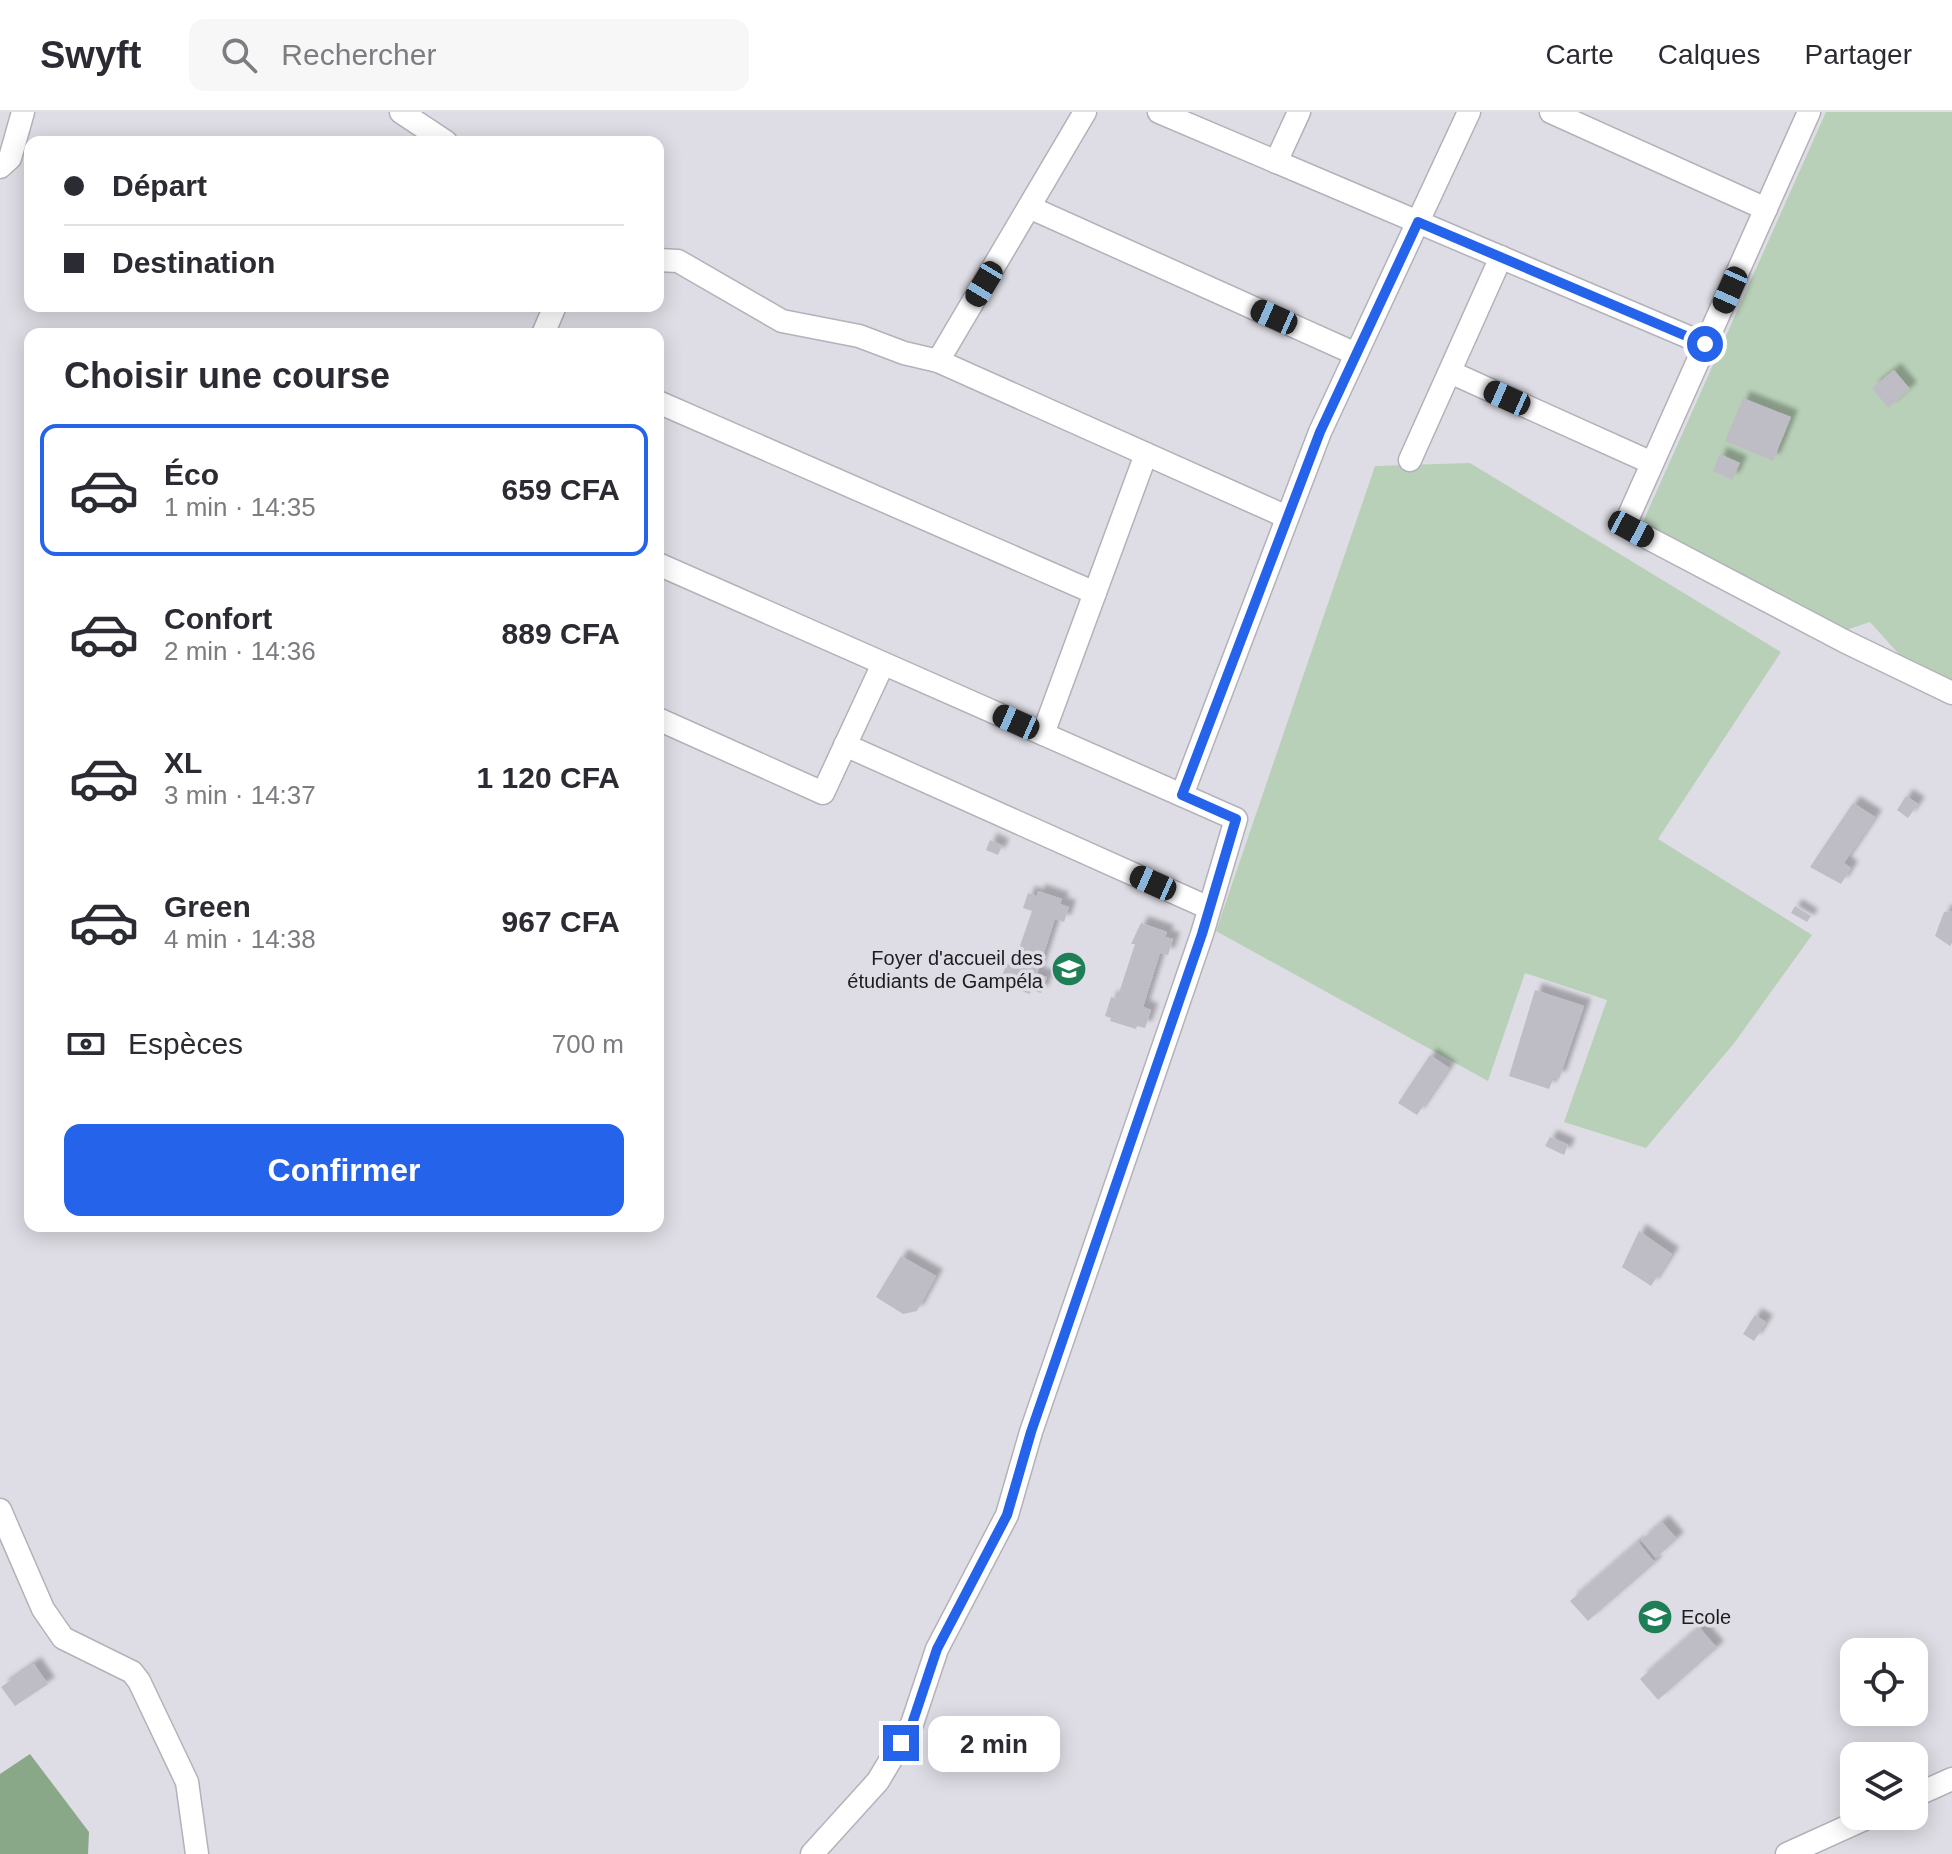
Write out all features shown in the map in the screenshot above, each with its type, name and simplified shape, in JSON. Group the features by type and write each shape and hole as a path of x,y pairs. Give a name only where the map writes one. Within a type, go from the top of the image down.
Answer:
{"street":[{"path":"0,167 10,158 23,112"},
{"path":"401,112 437,136"},
{"path":"938,361 1085,112"},
{"path":"1159,112 1705,344"},
{"path":"1276,162 1299,112"},
{"path":"1182,795 1320,432 1469,112"},
{"path":"1551,112 1766,209"},
{"path":"1809,112 1627,520 1631,529 1846,642 1952,693"},
{"path":"1029,207 1356,354"},
{"path":"1410,460 1501,257"},
{"path":"664,260 678,261 782,321 859,336 938,361 1287,517"},
{"path":"1450,372 1652,463"},
{"path":"664,405 1095,593"},
{"path":"1043,734 1146,454"},
{"path":"664,567 1236,819 1209,908 1031,1432 1007,1515 937,1649 912,1724 878,1781 812,1854"},
{"path":"664,722 823,793 883,664"},
{"path":"845,745 1209,908"},
{"path":"0,1510 43,1609 63,1638 132,1672 139,1681 187,1782 197,1854"},
{"path":"1928,1790 1952,1779"},
{"path":"1787,1854 1840,1830"}],"green space":[{"path":"1826,112 1952,112 1952,686 1907,663 1870,622 1846,630 1642,524"},
{"path":"1470,463 1781,652 1658,839 1812,935 1735,1042 1646,1148 1564,1122 1607,1000 1525,973 1488,1081 1216,931 1375,466"},
{"path":"30,1754 89,1832 88,1854 0,1854 0,1774"}],"building":[{"path":"1894,370 1910,389 1888,408 1872,388"},
{"path":"1743,398 1791,417 1773,461 1725,441"},
{"path":"1720,454 1740,463 1732,480 1713,471"},
{"path":"1906,796 1918,804 1908,818 1897,810"},
{"path":"1853,803 1875,817 1844,863 1851,868 1841,884 1810,867"},
{"path":"990,840 1002,846 998,855 986,850"},
{"path":"1038,891 1062,899 1060,904 1069,907 1064,922 1055,919 1037,974 1047,977 1041,993 1031,990 1030,994 1006,986 1008,982 1001,980 1006,964 1013,966 1032,911 1023,908 1028,893 1037,896"},
{"path":"1795,906 1811,916 1807,922 1791,913"},
{"path":"1952,911 1950,946 1935,936 1944,912"},
{"path":"1141,923 1167,932 1165,937 1173,939 1168,955 1160,953 1143,1007 1151,1010 1145,1028 1137,1026 1136,1029 1110,1021 1111,1018 1105,1016 1111,997 1117,999 1135,944 1131,944"},
{"path":"1535,990 1584,1006 1559,1079 1554,1077 1549,1089 1509,1076"},
{"path":"1430,1055 1449,1068 1417,1115 1398,1103"},
{"path":"1550,1137 1568,1145 1564,1155 1545,1146"},
{"path":"1639,1231 1672,1254 1651,1286 1622,1267"},
{"path":"901,1256 936,1276 917,1311 903,1314 876,1297"},
{"path":"1755,1315 1766,1322 1754,1341 1743,1334"},
{"path":"1662,1522 1677,1539 1656,1558 1641,1540"},
{"path":"1638,1542 1655,1563 1588,1621 1570,1601"},
{"path":"1699,1627 1717,1648 1658,1700 1640,1679"},
{"path":"34,1664 48,1684 15,1706 1,1687"}],"place":[{"name":"Foyer d'accueil des étudiants de Gampéla","path":"1069,969"},
{"name":"Ecole","path":"1655,1617"}],"route":[{"path":"901,1743 912,1724 937,1649 1007,1515 1031,1432 1202,934 1236,819 1182,795 1320,432 1418,222 1705,344"}]}
